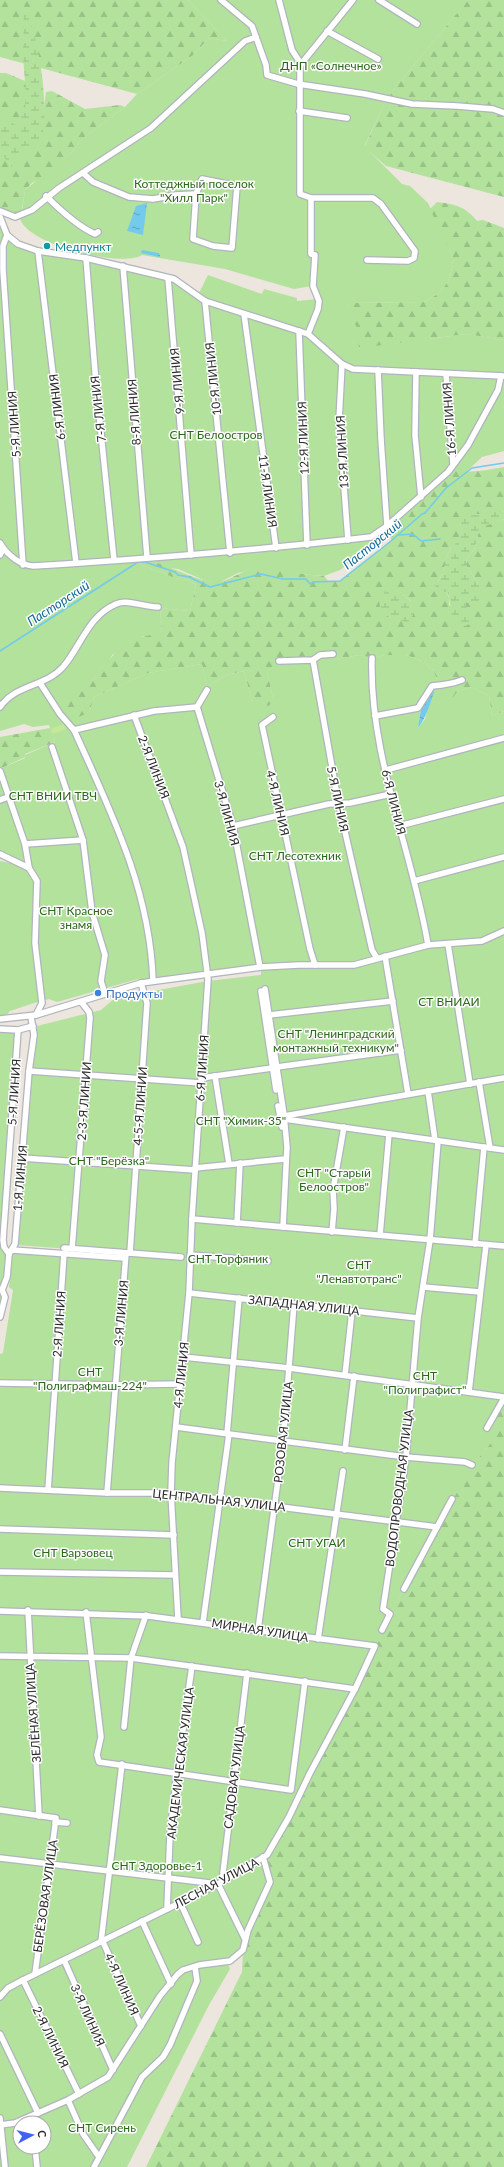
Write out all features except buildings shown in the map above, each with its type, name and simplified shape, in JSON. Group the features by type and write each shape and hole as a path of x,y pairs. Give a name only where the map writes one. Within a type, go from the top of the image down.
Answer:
{"street":[{"path":"221,0 252,26 266,65 267,75 298,84 365,94 412,104 499,110 504,113"},
{"path":"279,0 292,50 301,64"},
{"path":"353,0 301,64 298,84 300,194 311,198 373,198 381,204 415,251 414,258 408,261 367,260"},
{"path":"379,0 417,24"},
{"path":"327,31 378,59"},
{"path":"0,211 15,217 32,210 46,196 158,122 231,54 246,41 256,36"},
{"path":"299,111 347,118"},
{"path":"83,172 95,183 129,197 153,199 176,194 196,194"},
{"path":"202,180 237,186 232,248 213,246 193,239 196,194 202,180"},
{"path":"46,196 53,200 74,222 95,234 98,232"},
{"path":"308,334 319,301 313,286 315,255 311,254 311,198"},
{"path":"0,217 6,236 18,244 38,251 86,258 168,278 184,285 205,301 308,334 342,364 353,369 502,376 498,390 468,445 448,472 387,526 371,537 230,553 147,557 76,564 34,566 23,565 3,549 0,543"},
{"name":"5-Я ЛИНИЯ","path":"6,236 3,270 23,565"},
{"name":"6-Я ЛИНИЯ","path":"38,251 76,564"},
{"name":"7-Я ЛИНИЯ","path":"86,258 96,384 114,560"},
{"name":"8-Я ЛИНИЯ","path":"123,266 147,557"},
{"name":"9-Я ЛИНИЯ","path":"168,278 191,555"},
{"name":"10-Я ЛИНИЯ","path":"205,301 230,553"},
{"name":"11-Я ЛИНИЯ","path":"244,314 276,548"},
{"name":"12-Я ЛИНИЯ","path":"299,331 307,545"},
{"name":"13-Я ЛИНИЯ","path":"342,364 339,420 348,540"},
{"path":"378,370 387,526"},
{"path":"416,372 415,435 421,497"},
{"name":"16-Я ЛИНИЯ","path":"446,374 453,464"},
{"path":"0,555 3,549"},
{"path":"0,707 6,698 19,689 40,683 62,668 87,629 106,610 122,602 158,607"},
{"path":"280,662 313,660 320,655 333,654"},
{"name":"6-Я ЛИНИЯ","path":"372,658 371,683 386,770 414,881 428,945"},
{"name":"5-Я ЛИНИЯ","path":"313,660 338,804 372,950 377,958"},
{"path":"376,716 400,710 414,710 418,708 429,688 446,683 452,684 462,680"},
{"path":"40,683 60,714 74,730 120,832 132,865 142,902 152,956 153,981"},
{"path":"74,730 134,715 197,707 207,690"},
{"name":"3-Я ЛИНИЯ","path":"197,707 233,826 260,967"},
{"name":"2-Я ЛИНИЯ","path":"134,715 183,847 202,933 207,974"},
{"name":"4-Я ЛИНИЯ","path":"273,717 262,725 265,747 282,815 310,949 315,965"},
{"path":"386,770 504,738"},
{"path":"52,747 83,840 92,912 105,955 101,981 105,994"},
{"path":"0,771 25,844 25,862 37,881 38,893 35,943 42,1003 33,1016"},
{"path":"233,826 329,804 338,804 391,794"},
{"path":"0,800 8,797"},
{"path":"399,826 504,799"},
{"path":"25,844 83,840"},
{"path":"0,854 25,862"},
{"path":"414,881 504,857"},
{"path":"0,1019 33,1016 82,1003 141,983 260,967 354,965 428,945 482,941 504,931"},
{"path":"448,944 470,1084"},
{"path":"385,956 408,1094"},
{"name":"6-Я ЛИНИЯ","path":"190,1256 207,974"},
{"name":"4-5-Я ЛИНИИ","path":"127,1254 136,1166 147,1003 141,983"},
{"path":"276,1090 275,1068 269,1015 263,990 275,1068 283,1118 287,1147 285,1159 287,1171 283,1227"},
{"path":"269,1015 393,1001"},
{"name":"2-3-Я ЛИНИИ","path":"72,1249 90,1018 89,1012 82,1003"},
{"name":"1-Я ЛИНИЯ","path":"12,1249 22,1158 29,1071 34,1035 33,1016"},
{"path":"0,1029 18,1030 33,1026"},
{"name":"5-Я ЛИНИЯ","path":"0,1317 5,1297 1,1290 6,1277 12,1249 4,1248 4,1240 18,1030"},
{"path":"29,1071 142,1079 201,1080 215,1076 401,1050"},
{"path":"215,1076 229,1164"},
{"path":"283,1118 428,1090 504,1078"},
{"path":"475,1244 487,1148 479,1082"},
{"name":"ВОДОПРОВОДНАЯ УЛИЦА","path":"382,1630 390,1614 383,1609 406,1457 418,1318 430,1240 437,1140 428,1090"},
{"path":"278,1106 283,1118 283,1136"},
{"path":"283,1118 504,1150"},
{"path":"332,1232 334,1190 344,1127"},
{"path":"380,1235 389,1134"},
{"path":"22,1158 195,1169 229,1164 285,1159"},
{"path":"237,1223 240,1163"},
{"path":"192,1219 504,1246"},
{"path":"469,1392 486,1245"},
{"path":"12,1249 182,1256"},
{"path":"64,1251 72,1249 127,1254"},
{"name":"2-Я ЛИНИЯ","path":"48,1490 64,1251"},
{"name":"3-Я ЛИНИЯ","path":"107,1493 114,1385 127,1254"},
{"path":"190,1256 268,1262"},
{"name":"4-Я ЛИНИЯ","path":"178,1619 171,1493 172,1463 189,1293 190,1256"},
{"path":"423,1287 480,1292"},
{"name":"ЗАПАДНАЯ УЛИЦА","path":"189,1293 418,1318"},
{"path":"203,1622 221,1498 228,1434 239,1298"},
{"name":"РОЗОВАЯ УЛИЦА","path":"258,1630 283,1442 294,1304"},
{"path":"345,1375 352,1311"},
{"path":"183,1357 354,1376 504,1398 486,1428"},
{"path":"345,1450 354,1376"},
{"path":"0,1383 114,1385 180,1384"},
{"path":"176,1427 345,1450 465,1462 472,1465"},
{"path":"318,1639 338,1514 343,1471"},
{"name":"ЦЕНТРАЛЬНАЯ УЛИЦА","path":"0,1488 107,1493 171,1493 221,1498 437,1527"},
{"path":"404,1589 452,1499"},
{"path":"0,1529 174,1535"},
{"path":"0,1572 175,1575"},
{"name":"МИРНАЯ УЛИЦА","path":"0,1611 28,1610 146,1616 203,1622 375,1646"},
{"name":"ЗЕЛЁНАЯ УЛИЦА","path":"28,1610 29,1657 39,1816"},
{"path":"86,1612 90,1658 101,1737 97,1755 99,1762 122,1764 291,1790 305,1681"},
{"path":"124,1727 131,1658 146,1616"},
{"name":"ЛЕСНАЯ УЛИЦА","path":"0,1997 8,1988 220,1882 267,1855 289,1817 310,1773 355,1689 375,1646"},
{"path":"0,1656 131,1658 355,1689"},
{"name":"АКАДЕМИЧЕСКАЯ УЛИЦА","path":"167,1909 176,1772 192,1666"},
{"name":"САДОВАЯ УЛИЦА","path":"220,1882 247,1673"},
{"path":"102,1942 108,1871 122,1764"},
{"path":"0,1810 39,1816 67,1823"},
{"name":"БЕРЁЗОВАЯ УЛИЦА","path":"35,1974 56,1820"},
{"path":"36,2115 68,2100 108,2077 141,2026 183,1970 233,1960 243,1950 248,1930 270,1882 263,1857"},
{"path":"0,1858 168,1878 220,1882 246,1940"},
{"path":"180,1902 198,1942"},
{"path":"142,1922 171,1984"},
{"name":"4-Я ЛИНИЯ","path":"102,1942 141,2026"},
{"name":"3-Я ЛИНИЯ","path":"64,1960 113,2070"},
{"path":"94,2167 142,2077 163,2057 170,2045 197,1981 195,1967"},
{"name":"2-Я ЛИНИЯ","path":"24,1980 79,2094"},
{"path":"0,2034 38,2113"},
{"path":"68,2100 83,2134 99,2157"},
{"path":"0,2118 5,2167"},
{"path":"0,2125 12,2124"},
{"path":"36,2155 37,2167"}],"green space":[{"path":"0,0 188,0 227,41 209,38 192,56 137,94 0,57"},
{"path":"188,0 468,0 394,89 385,102 365,145 402,184 410,186 428,203 451,253 453,265 448,282 438,294 424,302 348,303 351,316 357,328 429,339 466,334 504,340 504,451 482,457 466,472 461,472 373,536 368,549 340,570 324,576 251,570 238,573 218,583 206,581 178,569 140,564 175,578 189,580 196,585 190,611 160,608 162,633 152,637 143,636 112,655 108,663 94,678 62,708 89,713 94,697 148,673 202,664 207,687 226,675 244,671 252,701 273,698 267,671 279,663 328,655 336,659 360,655 373,658 385,655 406,655 422,661 434,671 440,691 457,692 471,687 489,696 492,716 504,711 504,1398 491,1419 491,1443 473,1465 391,1612 270,1882 244,1946 227,1962 230,1969 209,2005 127,2167 0,2167 0,1354 3,1353 13,1290 9,1287 13,1250 106,1256 126,1253 16,1245 33,1027 101,1010 115,998 208,981 261,975 261,968 147,982 138,979 57,1002 49,999 31,1004 10,1011 3,1019 0,1019 0,861 15,864 0,854 0,769 25,758 25,755 55,742 49,725 33,727 24,724 0,731 0,217 3,228 18,244 173,279 198,295 208,275 262,294 264,289 297,298 297,301 318,299 312,286 294,289 225,269 142,255 132,258 116,258 76,252 39,237 26,228 20,218 128,146 239,44 152,123 96,162 57,185 35,206 22,211 25,190 71,153 82,139 125,107 137,94 192,56 209,38 227,41","holes":["433,690 425,719 418,728 421,709"]},
{"path":"468,0 504,0 504,197 386,166 365,146 385,102 394,89"},
{"path":"24,6 30,20 39,54 44,91 44,126 42,141 25,150 11,167 2,154 0,125 5,120 18,126 25,107 26,95 23,56"},
{"path":"0,73 6,73 25,81 41,131 46,92 52,91 85,109 120,105 125,107 82,139 71,153 25,190 21,215 15,217 0,211"},
{"path":"437,202 460,207 469,212 477,221 483,220 504,228 504,340 466,334 359,348 357,328 350,316 348,303 424,302 438,294 448,282 453,265 451,253 430,209"},
{"path":"504,467 504,511 489,515 476,514 460,522 462,532 455,546 451,548 446,558 444,572 438,581 448,595 449,605 469,624 465,602 479,585 466,565 467,558 474,550 480,527 504,519 504,711 492,716 489,696 471,687 457,692 453,697 440,691 434,671 422,661 406,655 385,655 373,658 360,655 336,659 328,655 280,663 267,671 273,698 269,706 252,701 244,671 226,675 207,687 202,664 148,673 94,697 89,713 66,721 58,710 94,678 121,646 130,639 162,633 160,608 190,611 196,585 189,580 175,578 140,564 142,560 151,561 206,581 215,582 224,581 250,570 324,576 328,581 340,581 391,541 389,525 451,468 470,472","holes":["400,592 411,601 408,622 404,620"]},
{"path":"504,511 504,519 480,528 474,550 467,558 466,565 479,585 482,601 475,605 465,602 470,624 465,626 456,625 452,617 450,600 447,592 440,592 435,586 444,572 446,558 451,548 455,545 462,532 460,522 468,516"},
{"path":"386,590 400,592 413,603 413,615 408,622 394,620 381,612 379,601"},
{"path":"64,724 66,729 53,734 51,729"},
{"path":"50,728 55,742 25,754 25,757 0,769 0,737"},
{"path":"0,1029 15,1031 4,1247 8,1253 0,1317"},
{"path":"504,1398 504,2167 146,2167 242,1972 243,1950 246,1936 270,1882 266,1865 280,1834 361,1678 391,1612 471,1467 491,1443 491,1419"}],"water":[{"path":"147,203 143,235 127,231 136,206"},
{"path":"142,250 159,253 160,256 141,253"},
{"path":"432,688 434,692 423,720 418,728 421,709"}],"waterway":[{"name":"Пасторский","path":"0,651 138,562 145,562 175,572 178,575 189,577 210,587 261,574 283,579 306,579 310,584 313,582 340,581 425,513 446,488 472,468 504,463"},
{"path":"399,535 413,534 421,541 440,539"}],"place":[{"name":"Медпункт","path":"47,246"},
{"name":"Продукты","path":"98,993"}],"park label":[{"name":"ДНП «Солнечное»","path":"331,65"},
{"name":"Коттеджный поселок \"Хилл Парк\"","path":"194,190"},
{"name":"СНТ Белоостров","path":"216,434"},
{"name":"СНТ ВНИИ ТВЧ","path":"53,795"},
{"name":"СНТ Лесотехник","path":"295,855"},
{"name":"СНТ Красное знамя","path":"76,917"},
{"name":"СТ ВНИАИ","path":"449,1001"},
{"name":"СНТ \"Ленинградский монтажный техникум\"","path":"336,1040"},
{"name":"СНТ \"Химик-35\"","path":"241,1120"},
{"name":"СНТ \"Берёзка\"","path":"109,1160"},
{"name":"СНТ \"Старый Белоостров\"","path":"334,1179"},
{"name":"СНТ Торфяник","path":"228,1258"},
{"name":"СНТ \"Ленавтотранс\"","path":"359,1271"},
{"name":"СНТ \"Полиграфмаш-224\"","path":"90,1378"},
{"name":"СНТ \"Полиграфист\"","path":"425,1382"},
{"name":"СНТ УГАИ","path":"317,1542"},
{"name":"СНТ Варзовец","path":"73,1552"},
{"name":"СНТ Здоровье-1","path":"157,1865"},
{"name":"СНТ Сирень","path":"102,2127"}]}
